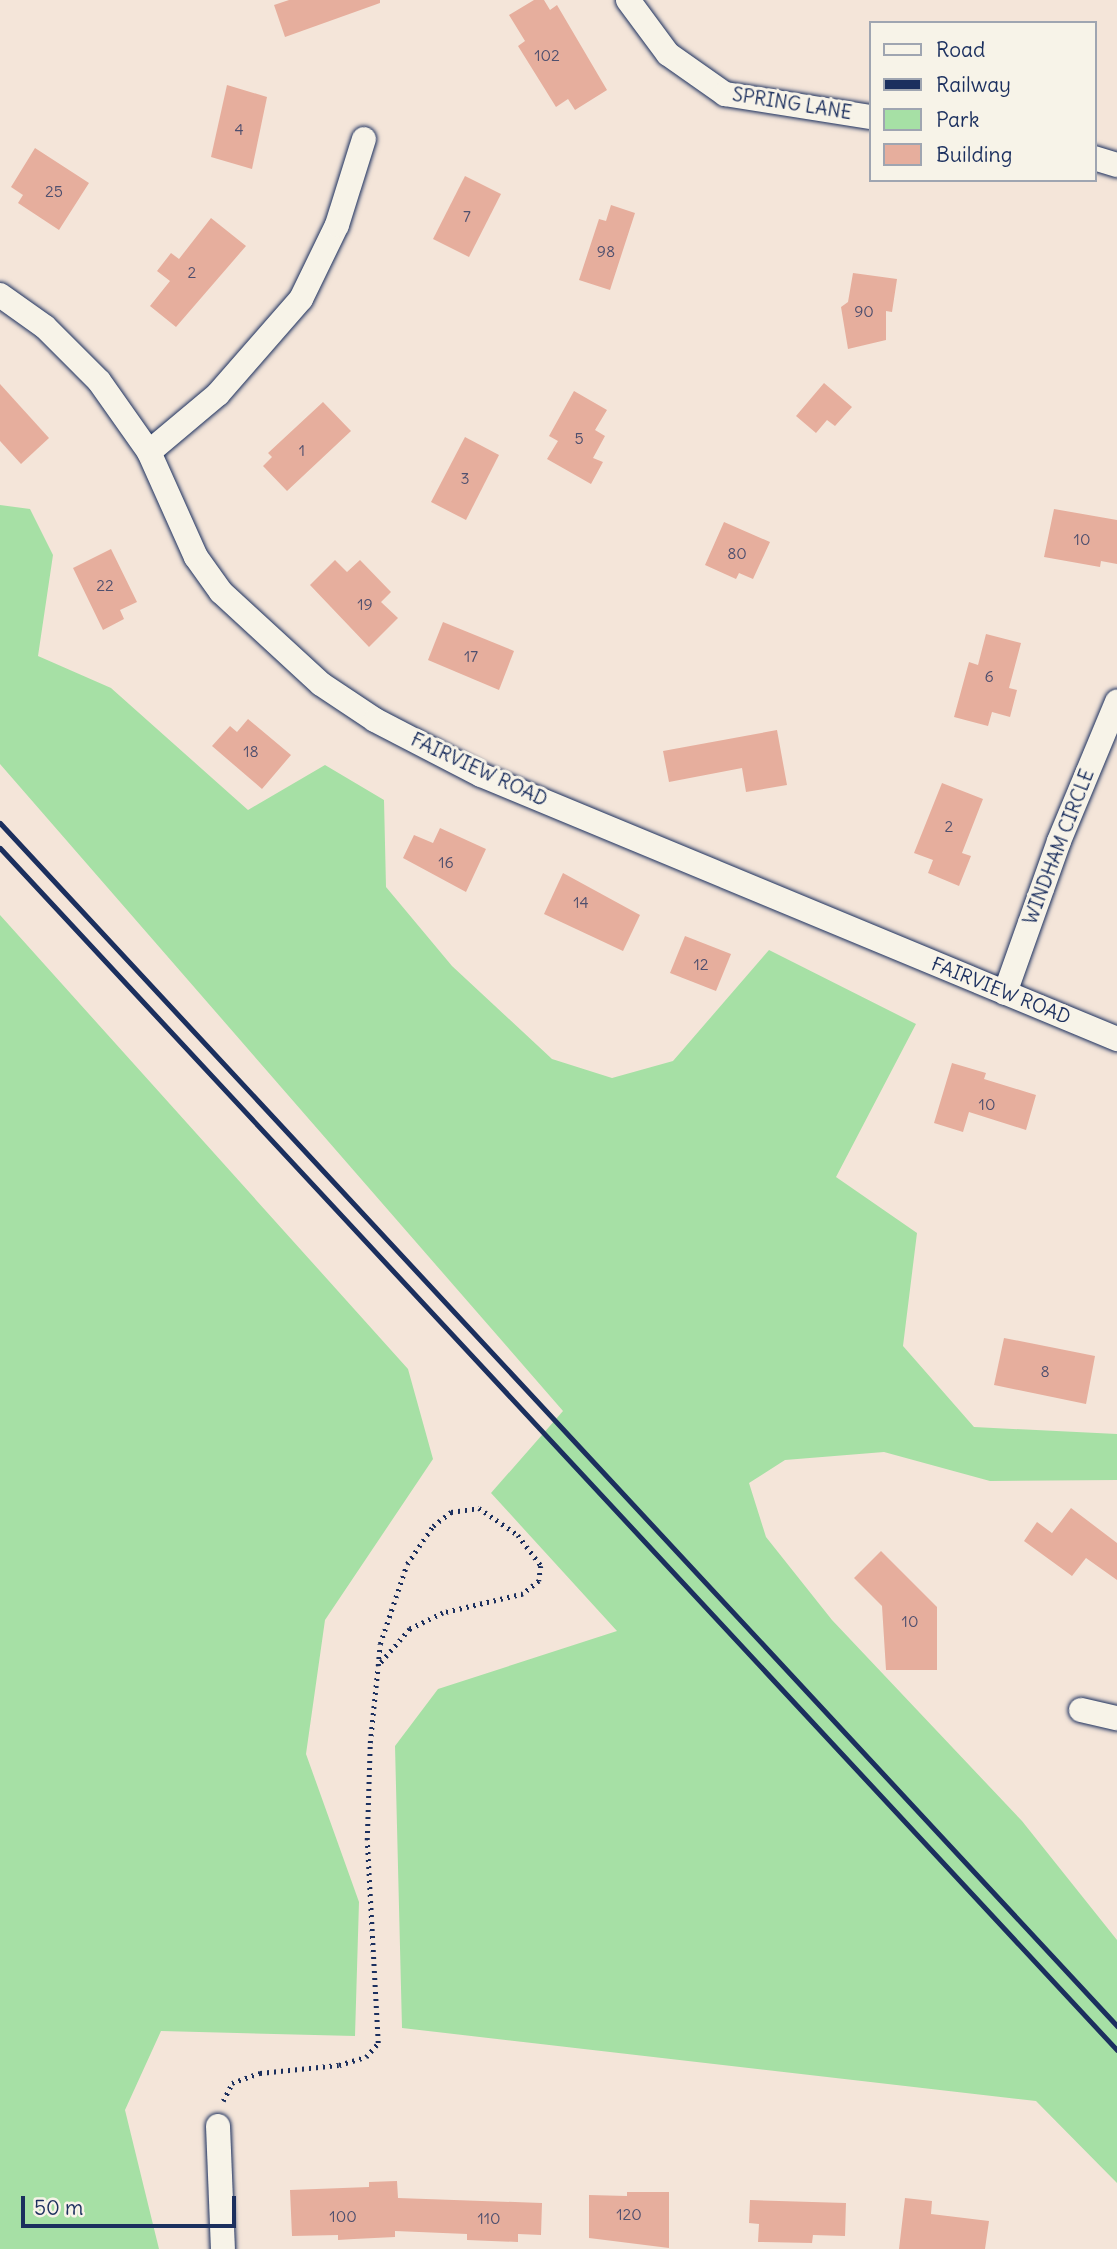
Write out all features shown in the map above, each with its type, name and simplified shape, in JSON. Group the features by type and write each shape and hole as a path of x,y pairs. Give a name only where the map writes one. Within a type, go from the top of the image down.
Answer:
{"street":[{"name":"SPRING LANE","path":"628,0 668,54 725,94 869,117"},
{"path":"149,452 218,394 301,299 337,225 364,139"},
{"path":"1096,159 1117,165"},
{"name":"FAIRVIEW ROAD","path":"0,296 45,327 99,381 149,452 196,557 221,592 321,684 375,720 481,775 1117,1039"},
{"name":"WINDHAM CIRCLE","path":"1005,993 1059,841 1117,702"},
{"path":"1081,1710 1117,1718"},
{"path":"218,2126 223,2249"}],"path":[{"path":"218,2126 223,2096 232,2083 260,2073 348,2063 366,2057 378,2043 367,1840 378,1666 380,1644 407,1563 433,1526 451,1512 479,1508 496,1517 518,1535 541,1566 539,1581 523,1594 443,1613 410,1629 378,1666"}],"green space":[{"path":"0,505 30,509 53,555 38,656 111,688 248,810 325,765 384,800 386,887 452,966 552,1059 612,1078 673,1061 769,950 916,1024 836,1177 917,1233 903,1346 974,1427 1117,1434 1117,1480 990,1481 884,1452 785,1460 749,1483 766,1537 832,1620 1022,1821 1117,1940 1117,2183 1036,2101 402,2028 395,1746 438,1689 617,1631 491,1493 563,1411 0,764"},
{"path":"0,915 408,1369 433,1459 325,1620 306,1754 359,1902 355,2036 161,2031 125,2110 159,2249 0,2249"}],"building":[{"path":"289,0 380,0 380,3 285,37 274,5"},
{"path":"534,0 544,0 550,10 557,5 607,90 575,110 568,99 556,107 518,46 525,41 509,15"},
{"path":"227,85 267,97 252,169 211,157"},
{"path":"35,148 89,183 59,230 18,203 23,195 11,187"},
{"path":"465,176 501,194 469,257 433,239"},
{"path":"611,205 635,213 610,290 579,280 599,219 606,221"},
{"path":"211,218 246,246 176,327 150,306 170,281 157,271 171,253 179,259"},
{"path":"853,273 897,279 892,312 886,311 886,340 848,349 841,307 848,302"},
{"path":"824,383 852,407 835,426 827,420 816,433 796,416"},
{"path":"0,384 49,438 21,464 0,441"},
{"path":"574,391 607,410 595,430 605,436 593,458 603,462 591,484 547,459 558,441 549,436"},
{"path":"323,402 351,431 287,491 263,466 272,457 268,453"},
{"path":"465,437 499,455 466,520 431,502"},
{"path":"1054,509 1117,520 1117,564 1101,561 1100,567 1044,557"},
{"path":"724,522 770,542 753,579 739,573 736,579 705,565"},
{"path":"111,549 137,602 120,610 124,619 103,630 73,568"},
{"path":"335,560 347,572 360,560 391,592 381,602 398,618 369,647 310,585"},
{"path":"443,622 514,651 499,690 428,660"},
{"path":"986,634 1021,643 1009,688 1017,690 1010,717 992,712 988,726 954,717 969,662 978,665"},
{"path":"248,719 291,755 262,789 212,746 230,726 237,732"},
{"path":"777,730 787,785 746,792 742,768 669,782 663,751"},
{"path":"942,783 983,799 962,853 971,856 959,886 928,873 933,860 914,853"},
{"path":"440,828 486,849 466,892 403,858 414,835 433,843"},
{"path":"563,873 640,915 623,951 544,914"},
{"path":"685,936 731,954 716,991 670,973"},
{"path":"952,1063 986,1073 984,1079 1036,1095 1026,1130 969,1112 963,1132 934,1123"},
{"path":"1004,1338 1095,1356 1086,1404 994,1385"},
{"path":"1071,1508 1117,1543 1117,1580 1086,1558 1072,1576 1024,1541 1037,1522 1052,1533"},
{"path":"881,1551 937,1607 937,1670 886,1670 882,1606 854,1578"},
{"path":"397,2181 398,2198 542,2203 541,2235 518,2234 518,2242 467,2240 467,2234 395,2231 395,2237 338,2240 338,2235 292,2236 290,2190 369,2187 369,2182"},
{"path":"627,2192 669,2192 669,2248 589,2238 589,2195 627,2196"},
{"path":"905,2198 932,2201 931,2214 989,2221 985,2249 899,2249"},
{"path":"750,2200 846,2203 845,2236 813,2235 812,2243 758,2242 759,2224 749,2223"}],"railway":[{"path":"0,823 1117,2026"},
{"path":"0,848 1117,2050"}]}
